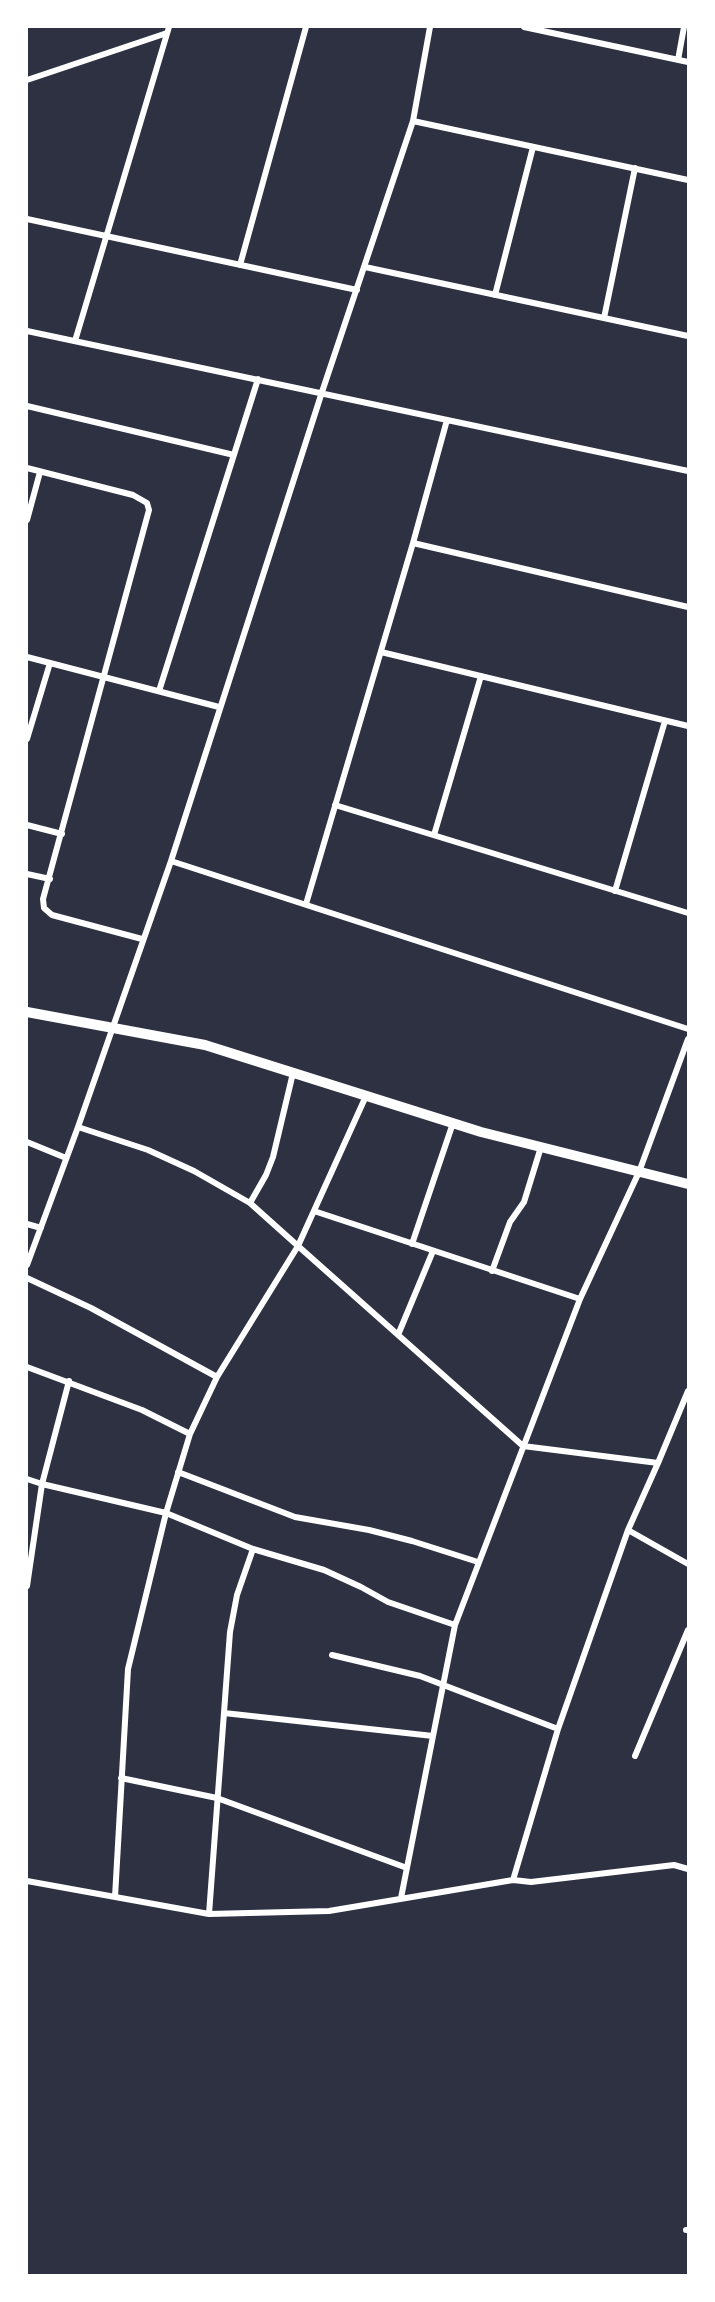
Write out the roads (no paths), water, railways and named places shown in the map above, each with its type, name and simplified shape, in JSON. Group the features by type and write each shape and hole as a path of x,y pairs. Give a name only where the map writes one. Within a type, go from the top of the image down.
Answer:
{"street":[{"path":"240,265 306,27"},
{"path":"27,1264 78,1127 171,861 322,392 413,121 430,27"},
{"path":"524,27 688,62"},
{"path":"573,36 574,27"},
{"path":"678,60 684,27"},
{"path":"27,80 168,30"},
{"path":"75,341 168,30"},
{"path":"413,121 688,180"},
{"path":"495,295 533,147"},
{"path":"604,318 635,168"},
{"path":"27,219 357,290"},
{"path":"365,267 688,336"},
{"path":"27,331 688,471"},
{"path":"159,692 258,379"},
{"path":"27,406 234,455"},
{"path":"306,904 447,420"},
{"path":"27,468 133,495 147,502 149,510 43,899 46,912 142,939"},
{"path":"27,520 40,472"},
{"path":"413,543 688,607"},
{"path":"381,652 688,726"},
{"path":"27,657 219,707"},
{"path":"27,740 50,663"},
{"path":"434,835 481,676"},
{"path":"615,891 664,720"},
{"path":"335,805 688,913"},
{"path":"27,825 62,834"},
{"path":"171,861 688,1029"},
{"path":"27,874 50,879"},
{"path":"27,1012 205,1045 453,1124 688,1184"},
{"path":"401,1898 455,1625 580,1299 639,1172 688,1039"},
{"path":"250,1203 273,1157 293,1073"},
{"path":"115,1897 128,1669 178,1472 190,1434 217,1377 298,1245 366,1096"},
{"path":"412,1244 453,1124"},
{"path":"78,1127 148,1150 250,1203 523,1446 658,1463"},
{"path":"27,1142 66,1158"},
{"path":"492,1270 510,1222 524,1202 541,1147"},
{"path":"314,1212 580,1299"},
{"path":"27,1224 41,1227"},
{"path":"398,1335 433,1251"},
{"path":"27,1278 91,1308 217,1377"},
{"path":"27,1367 142,1410 190,1434"},
{"path":"27,1586 42,1484 69,1381"},
{"path":"513,1880 558,1729 628,1530 688,1391"},
{"path":"178,1472 294,1517 369,1530 478,1562"},
{"path":"27,1479 166,1513 253,1549 324,1570 388,1602 455,1625"},
{"path":"628,1530 688,1564"},
{"path":"209,1914 230,1632 237,1595 253,1549"},
{"path":"635,1756 688,1630"},
{"path":"332,1655 402,1670 558,1729"},
{"path":"224,1713 433,1737"},
{"path":"121,1778 218,1798 407,1868"},
{"path":"27,1881 209,1914 328,1911 513,1880 531,1882 674,1865 688,1869"}]}
